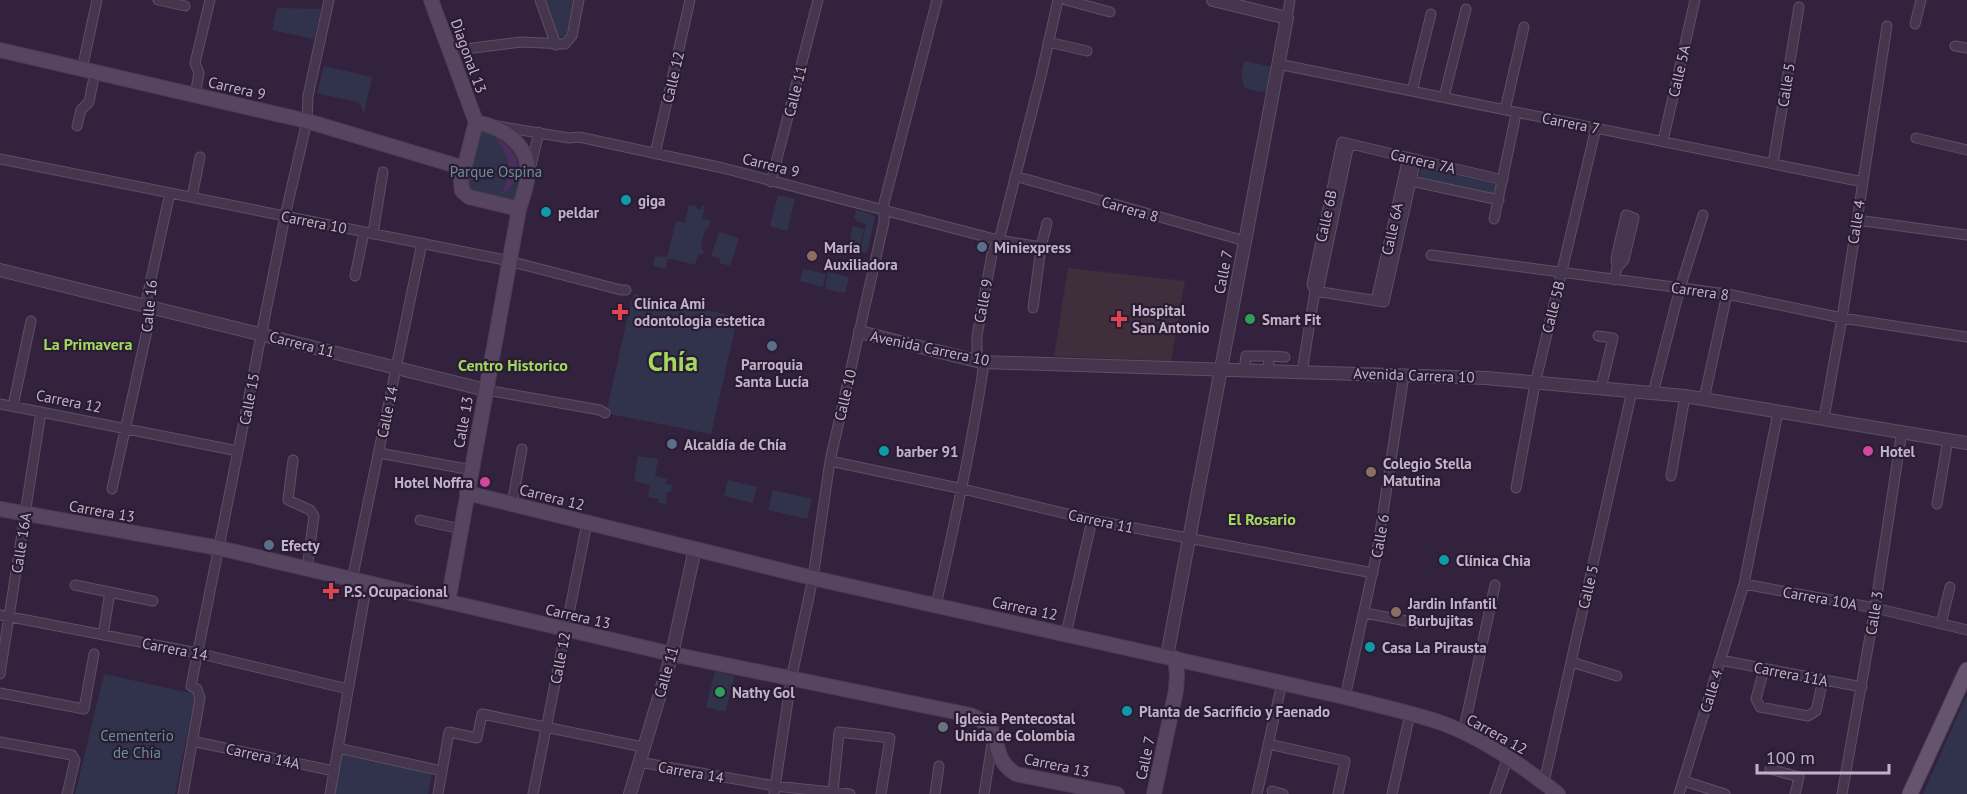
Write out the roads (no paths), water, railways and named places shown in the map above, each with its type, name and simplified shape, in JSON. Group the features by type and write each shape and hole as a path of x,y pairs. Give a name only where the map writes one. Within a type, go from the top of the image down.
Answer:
{"main road":[{"name":"Diagonal 13","path":"431,0 476,122"},
{"name":"Carrera 9","path":"0,50 307,121 464,168"},
{"name":"Calle 13","path":"448,602 519,209 527,178 526,163 518,145 509,135 492,126 476,122"},
{"path":"476,122 461,181 462,191 470,197 519,209"},
{"name":"Carrera 12","path":"467,494 813,578 1171,657 1410,714 1463,733 1508,757 1558,794"},
{"name":"Carrera 13","path":"0,509 219,548 566,631 791,680 970,715 982,720 994,733 1000,758 1011,771 1083,791 1117,794"},
{"name":"Calle 7","path":"1154,794 1176,690 1177,674 1171,657"},
{"path":"1910,794 1967,670"}],"street":[{"path":"77,126 81,110 89,102 88,70 98,0"},
{"path":"158,0 185,6"},
{"path":"195,95 199,73 195,63 210,0"},
{"name":"Calle 15","path":"183,794 200,698 197,689 191,686 285,216 307,121 309,96 329,0"},
{"path":"540,0 556,45"},
{"path":"450,51 521,42 565,44 572,36 579,0"},
{"name":"Calle 12","path":"656,154 690,0"},
{"name":"Calle 11","path":"771,182 818,0"},
{"name":"Calle 10","path":"775,790 791,680 813,578 830,461 884,222 884,202 937,0"},
{"name":"Calle 9","path":"936,605 963,489 983,370 977,354 977,336 992,254 998,240 1041,76 1058,0"},
{"path":"1066,0 1110,12"},
{"path":"1213,0 1287,18"},
{"name":"Calle 7","path":"1171,657 1189,539 1290,0"},
{"name":"Calle 5A","path":"1663,141 1695,0"},
{"path":"1916,24 1921,0"},
{"name":"Calle 5","path":"1773,164 1799,7"},
{"path":"1444,97 1466,9"},
{"path":"1412,91 1431,14"},
{"name":"Calle 4","path":"1824,418 1842,318 1887,26"},
{"path":"1505,110 1524,27"},
{"path":"1048,42 1087,51"},
{"path":"1955,46 1967,48"},
{"name":"Carrera 7","path":"1278,64 1863,182"},
{"path":"1494,219 1515,119"},
{"name":"Carrera 9","path":"492,126 569,138 579,137 723,168 998,240 1041,247"},
{"name":"Calle 5B","path":"1516,488 1535,384 1596,128"},
{"name":"Calle 13","path":"527,178 539,132"},
{"path":"1916,138 1967,150"},
{"name":"Carrera 7A","path":"1346,143 1503,180"},
{"name":"Calle 6B","path":"1302,372 1315,291 1312,284 1346,143"},
{"path":"192,197 200,158"},
{"name":"Calle 6A","path":"1380,302 1411,181 1412,158"},
{"name":"Calle 6A","path":"1380,302 1412,158"},
{"name":"Carrera 10","path":"0,159 510,261 626,290"},
{"path":"355,276 383,172"},
{"name":"Carrera 8","path":"1015,176 1245,241"},
{"name":"Carrera 7A","path":"1411,181 1499,200"},
{"name":"Calle 16","path":"112,489 150,317 147,297 170,193"},
{"path":"1614,280 1617,268 1616,258 1626,215 1634,218 1624,260 1617,268"},
{"path":"1653,393 1680,288 1703,215"},
{"path":"1857,220 1967,235"},
{"path":"1033,308 1041,247 1047,223"},
{"name":"Calle 14","path":"352,580 422,243"},
{"name":"Carrera 8","path":"1431,255 1727,294 1842,318 1967,337"},
{"name":"Carrera 11","path":"0,270 486,390 600,410 605,413"},
{"path":"1315,291 1380,302"},
{"path":"1704,399 1727,294"},
{"path":"13,406 31,321"},
{"name":"Avenida Carrera 10","path":"860,332 981,362 1486,378 1685,396 1967,443"},
{"path":"1599,336 1613,338 1601,388"},
{"path":"1244,371 1246,356 1285,357"},
{"path":"1267,371 1270,356"},
{"name":"Calle 6","path":"1345,697 1373,573 1390,477 1404,375"},
{"name":"Calle 5","path":"1544,782 1632,391"},
{"path":"1671,476 1685,396"},
{"name":"Carrera 12","path":"0,404 238,451"},
{"name":"Calle 16A","path":"0,674 5,616 25,515 41,412"},
{"name":"Calle 4","path":"1679,794 1744,584 1778,412"},
{"name":"Calle 3","path":"1842,794 1862,687 1902,431"},
{"path":"1937,504 1948,439"},
{"path":"512,504 522,449"},
{"path":"379,453 472,470"},
{"path":"293,460 288,500 310,510 314,516 307,569"},
{"name":"Carrera 11","path":"830,461 963,489 1092,520 1373,573"},
{"path":"420,520 461,529"},
{"path":"1066,634 1092,520"},
{"name":"Calle 12","path":"533,794 587,523"},
{"name":"Calle 11","path":"630,794 672,654 695,549"},
{"path":"330,794 367,583"},
{"name":"Carrera 10A","path":"1744,584 1875,608 1967,630"},
{"path":"75,585 153,601"},
{"path":"1463,733 1495,585"},
{"path":"1941,624 1950,587"},
{"path":"103,635 110,592"},
{"path":"1365,613 1417,623"},
{"name":"Carrera 14","path":"5,616 197,654 348,689"},
{"path":"0,693 84,709 94,654"},
{"name":"Carrera 11A","path":"1720,660 1862,687"},
{"path":"1571,662 1617,676"},
{"name":"Carrera 11A","path":"1764,669 1756,699 1760,707 1808,716 1816,711 1823,680"},
{"path":"1257,794 1282,683"},
{"name":"Carrera 14","path":"442,771 448,732 477,738 482,714 643,747"},
{"path":"1392,794 1410,714"},
{"path":"833,792 840,732 890,738 881,794"},
{"path":"984,794 994,733"},
{"name":"Carrera 14A","path":"192,741 334,771"},
{"path":"0,742 72,755 75,760 67,794"},
{"path":"1268,744 1345,761 1338,794"},
{"path":"338,748 442,771 438,794"},
{"path":"1496,794 1508,757"},
{"name":"Carrera 14","path":"639,762 775,790 850,794"},
{"path":"935,794 939,766"},
{"path":"1770,769 1799,777 1795,794"},
{"path":"1683,781 1725,794"},
{"path":"1272,791 1283,794"}],"place":[{"name":"giga","path":"626,200"},
{"name":"peldar","path":"546,212"},
{"name":"Miniexpress","path":"982,247"},
{"name":"María Auxiliadora","path":"812,256"},
{"name":"Clínica Ami odontologia estetica","path":"620,312"},
{"name":"Hospital San Antonio","path":"1119,319"},
{"name":"Smart Fit","path":"1250,319"},
{"name":"Parroquia Santa Lucía","path":"772,346"},
{"name":"Alcaldía de Chía","path":"672,444"},
{"name":"barber 91","path":"884,451"},
{"name":"Hotel","path":"1868,451"},
{"name":"Colegio Stella Matutina","path":"1371,472"},
{"name":"Hotel Noffra","path":"485,482"},
{"name":"Efecty","path":"269,545"},
{"name":"Clínica Chia","path":"1444,560"},
{"name":"P.S. Ocupacional","path":"331,591"},
{"name":"Jardin Infantil Burbujitas","path":"1396,612"},
{"name":"Casa La Pirausta","path":"1370,647"},
{"name":"Nathy Gol","path":"720,692"},
{"name":"Planta de Sacrificio y Faenado","path":"1127,711"},
{"name":"Iglesia Pentecostal Unida de Colombia","path":"943,727"}],"district":[{"name":"La Primavera","path":"88,344"},
{"name":"Chía","path":"673,361"},
{"name":"Centro Historico","path":"513,365"},
{"name":"El Rosario","path":"1262,519"}],"park label":[{"name":"Parque Ospina","path":"496,171"},
{"name":"Cementerio de Chía","path":"137,744"}]}
